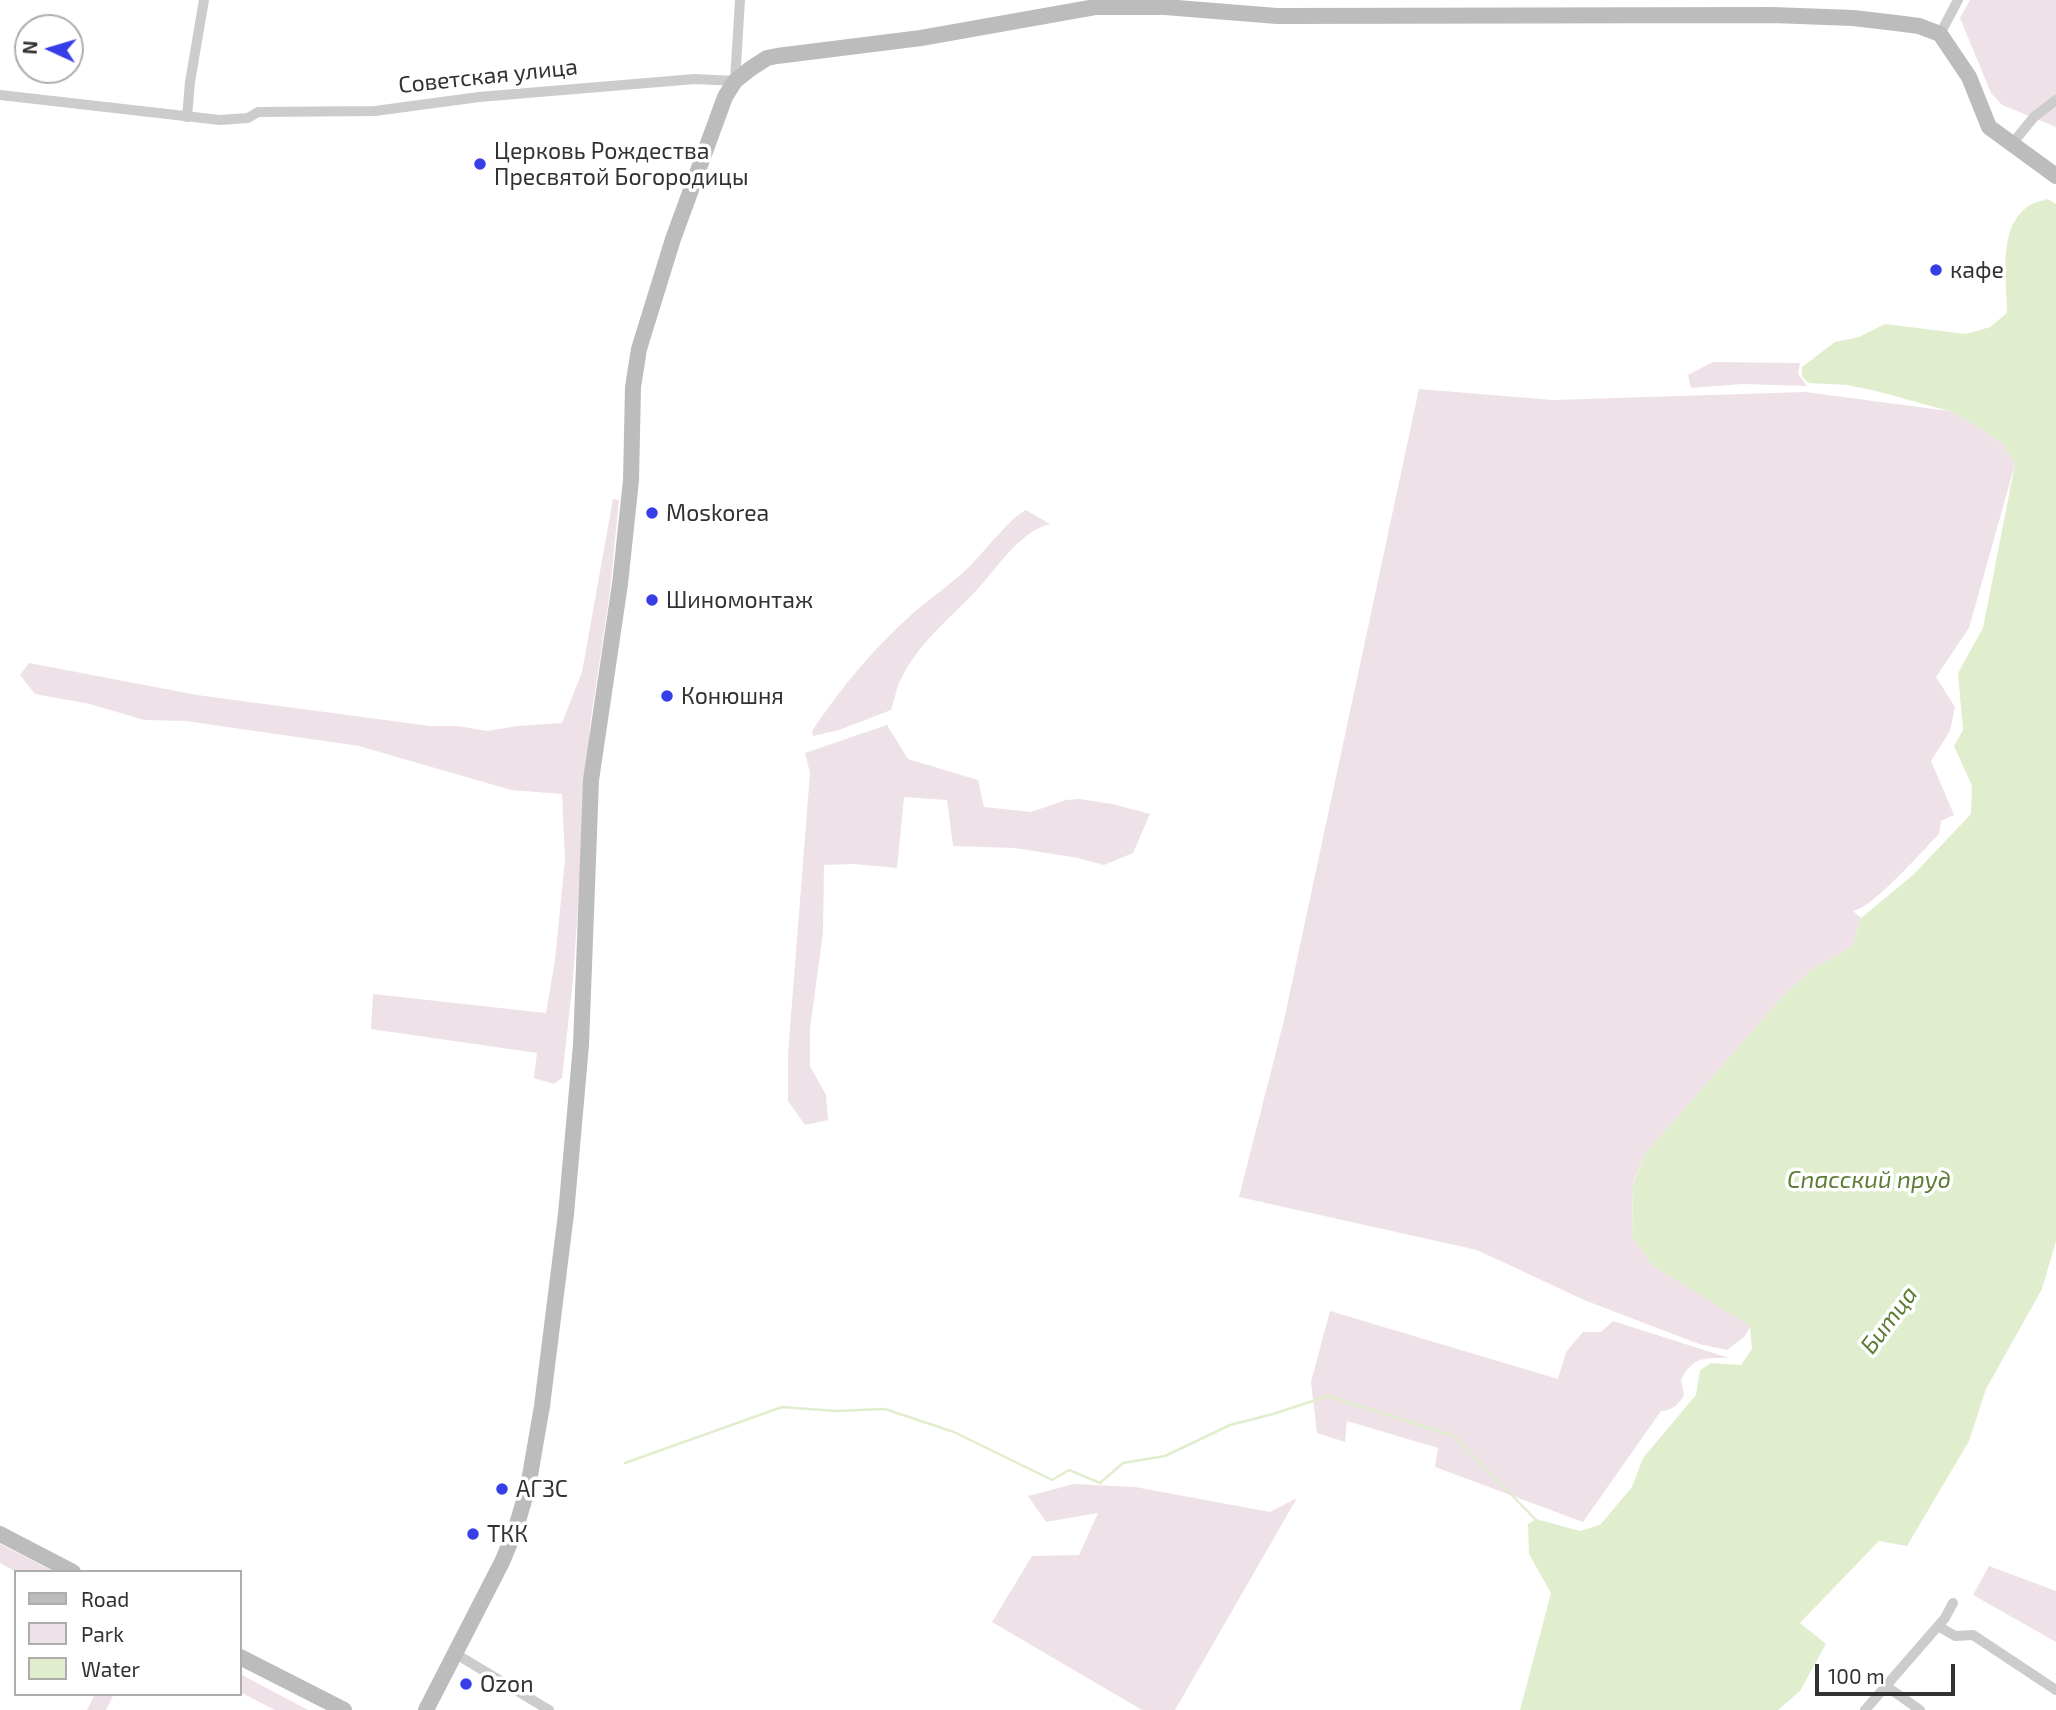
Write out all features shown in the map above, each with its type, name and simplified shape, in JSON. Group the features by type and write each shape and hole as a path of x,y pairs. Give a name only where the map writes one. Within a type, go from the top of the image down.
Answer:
{"street":[{"path":"187,117 204,0"},
{"path":"735,81 740,0"},
{"path":"1940,34 1958,0"},
{"path":"426,1710 515,1531 528,1486 537,1436 567,1201 581,1045 591,780 620,584 631,480 635,373 641,342 659,282 725,97 735,81 767,58 920,38 1096,7 1165,7 1276,16 1772,15 1874,20 1919,26 1940,34 1969,77 1989,127 2056,176"},
{"name":"Советская улица","path":"0,95 220,120 247,118 258,112 375,111 479,97 681,80 735,81"},
{"path":"2011,145 2034,117 2056,100"},
{"path":"0,1534 70,1570"},
{"path":"1866,1710 1938,1626 1953,1603"},
{"path":"1938,1626 1955,1636 1973,1635 2056,1690"},
{"path":"456,1654 549,1710"},
{"path":"242,1658 344,1710"},
{"path":"1886,1686 1920,1710"}],"green space":[{"path":"1970,0 2056,0 2056,127 2002,105 1991,93 1960,18"},
{"path":"1713,362 1800,363 1798,374 1807,386 1742,384 1691,388 1688,375"},
{"path":"1419,389 1553,400 1805,392 1949,411 2003,444 2015,464 1969,628 1936,677 1955,707 1950,731 1931,761 1954,815 1941,821 1939,834 1885,890 1862,908 1853,911 1861,918 1852,947 1811,970 1783,996 1645,1154 1633,1182 1632,1236 1652,1265 1751,1326 1744,1337 1727,1350 1699,1344 1584,1300 1477,1250 1239,1197 1284,1020"},
{"path":"613,499 619,500 610,591 590,726 573,980 562,1078 554,1084 534,1078 537,1053 371,1029 373,994 546,1013 555,960 565,859 562,794 511,790 359,746 186,721 144,720 90,704 35,694 20,675 29,663 197,695 430,726 458,726 487,731 562,723 582,672"},
{"path":"1026,510 1050,524 1038,528 1018,543 925,643 901,679 891,710 839,730 813,736 812,731 834,700 883,642 969,567 1005,527"},
{"path":"887,725 908,759 978,780 984,807 1031,812 1066,800 1080,799 1150,814 1133,853 1104,865 1015,848 953,846 947,800 904,797 897,868 854,864 824,865 823,933 810,1029 810,1066 826,1095 828,1120 805,1125 788,1101 788,1054 810,773 805,753"},
{"path":"1330,1311 1558,1379 1566,1352 1583,1332 1601,1332 1613,1321 1729,1358 1700,1360 1690,1366 1681,1380 1684,1395 1682,1398 1672,1408 1661,1411 1583,1522 1435,1467 1438,1448 1347,1421 1345,1442 1317,1433 1311,1382"},
{"path":"1074,1484 1135,1487 1270,1512 1297,1498 1175,1710 1142,1710 992,1622 1032,1556 1079,1555 1098,1513 1046,1522 1028,1496"},
{"path":"0,1544 51,1570 14,1571 0,1563"},
{"path":"1989,1566 2056,1591 2056,1642 1973,1595"},
{"path":"242,1675 308,1710 275,1710 242,1693"},
{"path":"94,1696 113,1696 106,1710 87,1710"}],"water":[{"name":"Спасский пруд","path":"2048,199 2056,204 2056,1241 2042,1289 1986,1389 1969,1441 1907,1546 1879,1541 1800,1623 1826,1644 1800,1691 1778,1710 1520,1710 1551,1593 1529,1554 1528,1524 1536,1519 1580,1531 1600,1525 1632,1487 1643,1458 1696,1395 1700,1370 1711,1363 1741,1365 1752,1349 1750,1326 1652,1265 1632,1236 1633,1183 1645,1154 1783,996 1811,970 1852,947 1861,918 1913,875 1971,814 1972,786 1954,746 1963,730 1958,673 1983,628 2015,464 2003,444 1949,411 1847,385 1809,383 1802,377 1802,367 1835,342 1859,337 1885,324 1966,334 1990,327 2007,313 2005,271 2011,228 2027,207"}],"waterway":[{"path":"625,1463 782,1407 836,1411 885,1409 954,1432 1052,1480 1069,1470 1100,1483 1123,1463 1165,1456 1230,1425 1328,1396 1454,1436 1538,1522"}],"place":[{"name":"Церковь Рождества Пресвятой Богородицы","path":"480,164"},
{"name":"кафе","path":"1936,270"},
{"name":"Moskorea","path":"652,513"},
{"name":"Шиномонтаж","path":"652,600"},
{"name":"Конюшня","path":"667,696"},
{"name":"АГЗС","path":"502,1489"},
{"name":"ТКК","path":"473,1534"},
{"name":"Ozon","path":"466,1684"}],"water label":[{"name":"Битца","path":"1889,1320"}]}
